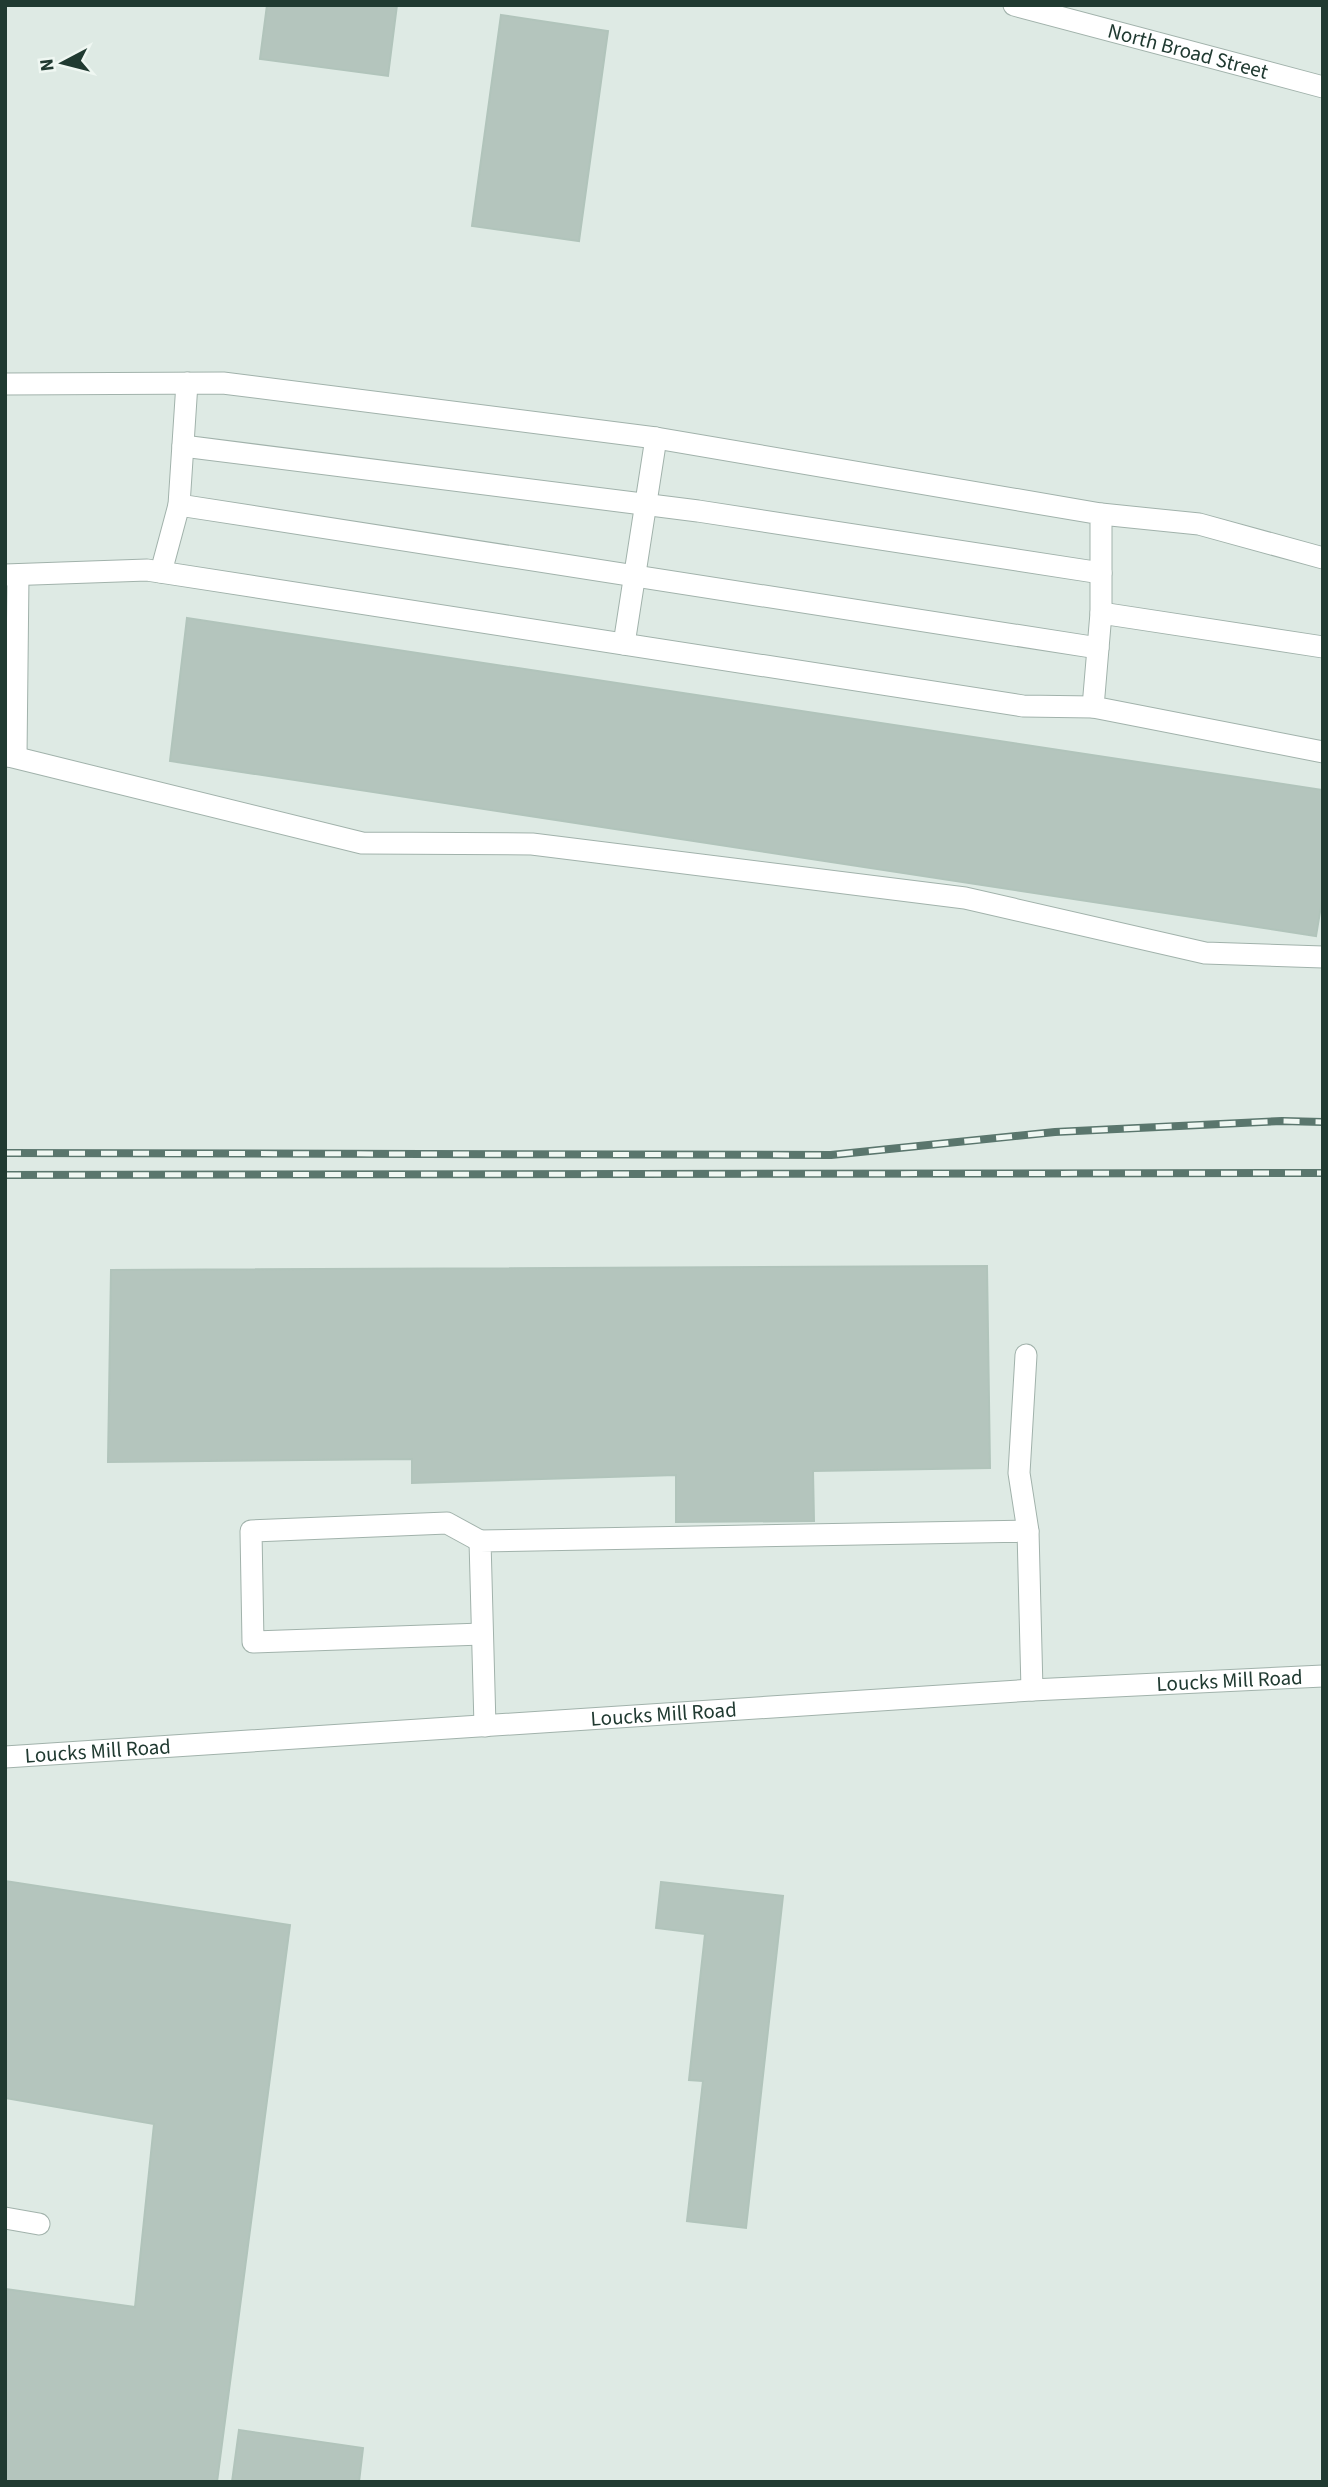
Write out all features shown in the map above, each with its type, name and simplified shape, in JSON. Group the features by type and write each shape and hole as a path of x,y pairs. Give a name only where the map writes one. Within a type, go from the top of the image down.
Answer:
{"street":[{"name":"North Broad Street","path":"1014,5 1323,87"},
{"path":"161,572 179,505 187,383"},
{"path":"5,384 223,383 656,438 1101,514 1199,524 1323,558"},
{"path":"625,644 656,438"},
{"path":"183,446 646,504 1101,573"},
{"path":"179,505 1098,648"},
{"path":"1093,707 1101,613 1101,514"},
{"path":"7,756 16,756 12,575 147,570 1023,705 1093,707 1323,752"},
{"path":"1101,613 1323,647"},
{"path":"7,756 362,843 545,845 965,898 1205,953 1323,957"},
{"path":"1026,1355 1018,1473 1028,1531 1032,1690"},
{"path":"482,1634 253,1642 251,1531 447,1523 480,1541 1028,1531"},
{"path":"480,1541 485,1726"},
{"name":"Loucks Mill Road","path":"5,1757 1032,1690 1323,1676"},
{"path":"5,2218 39,2224"}],"building":[{"path":"267,5 397,5 388,76 260,59"},
{"path":"501,15 608,31 579,241 472,226"},
{"path":"187,618 1323,790 1323,894 1316,936 170,761"},
{"path":"987,1266 990,1468 813,1471 814,1521 676,1522 676,1475 412,1483 412,1459 108,1462 111,1270"},
{"path":"5,1881 290,1925 217,2482 5,2482 5,2289 135,2307 154,2124 5,2098"},
{"path":"661,1882 783,1896 746,2228 687,2221 703,2081 689,2080 705,1934 656,1928"},
{"path":"239,2430 363,2448 359,2482 232,2482"}],"railway":[{"path":"5,1153 831,1155 1055,1132 1282,1121 1323,1122"},
{"path":"5,1175 1323,1173"}]}
